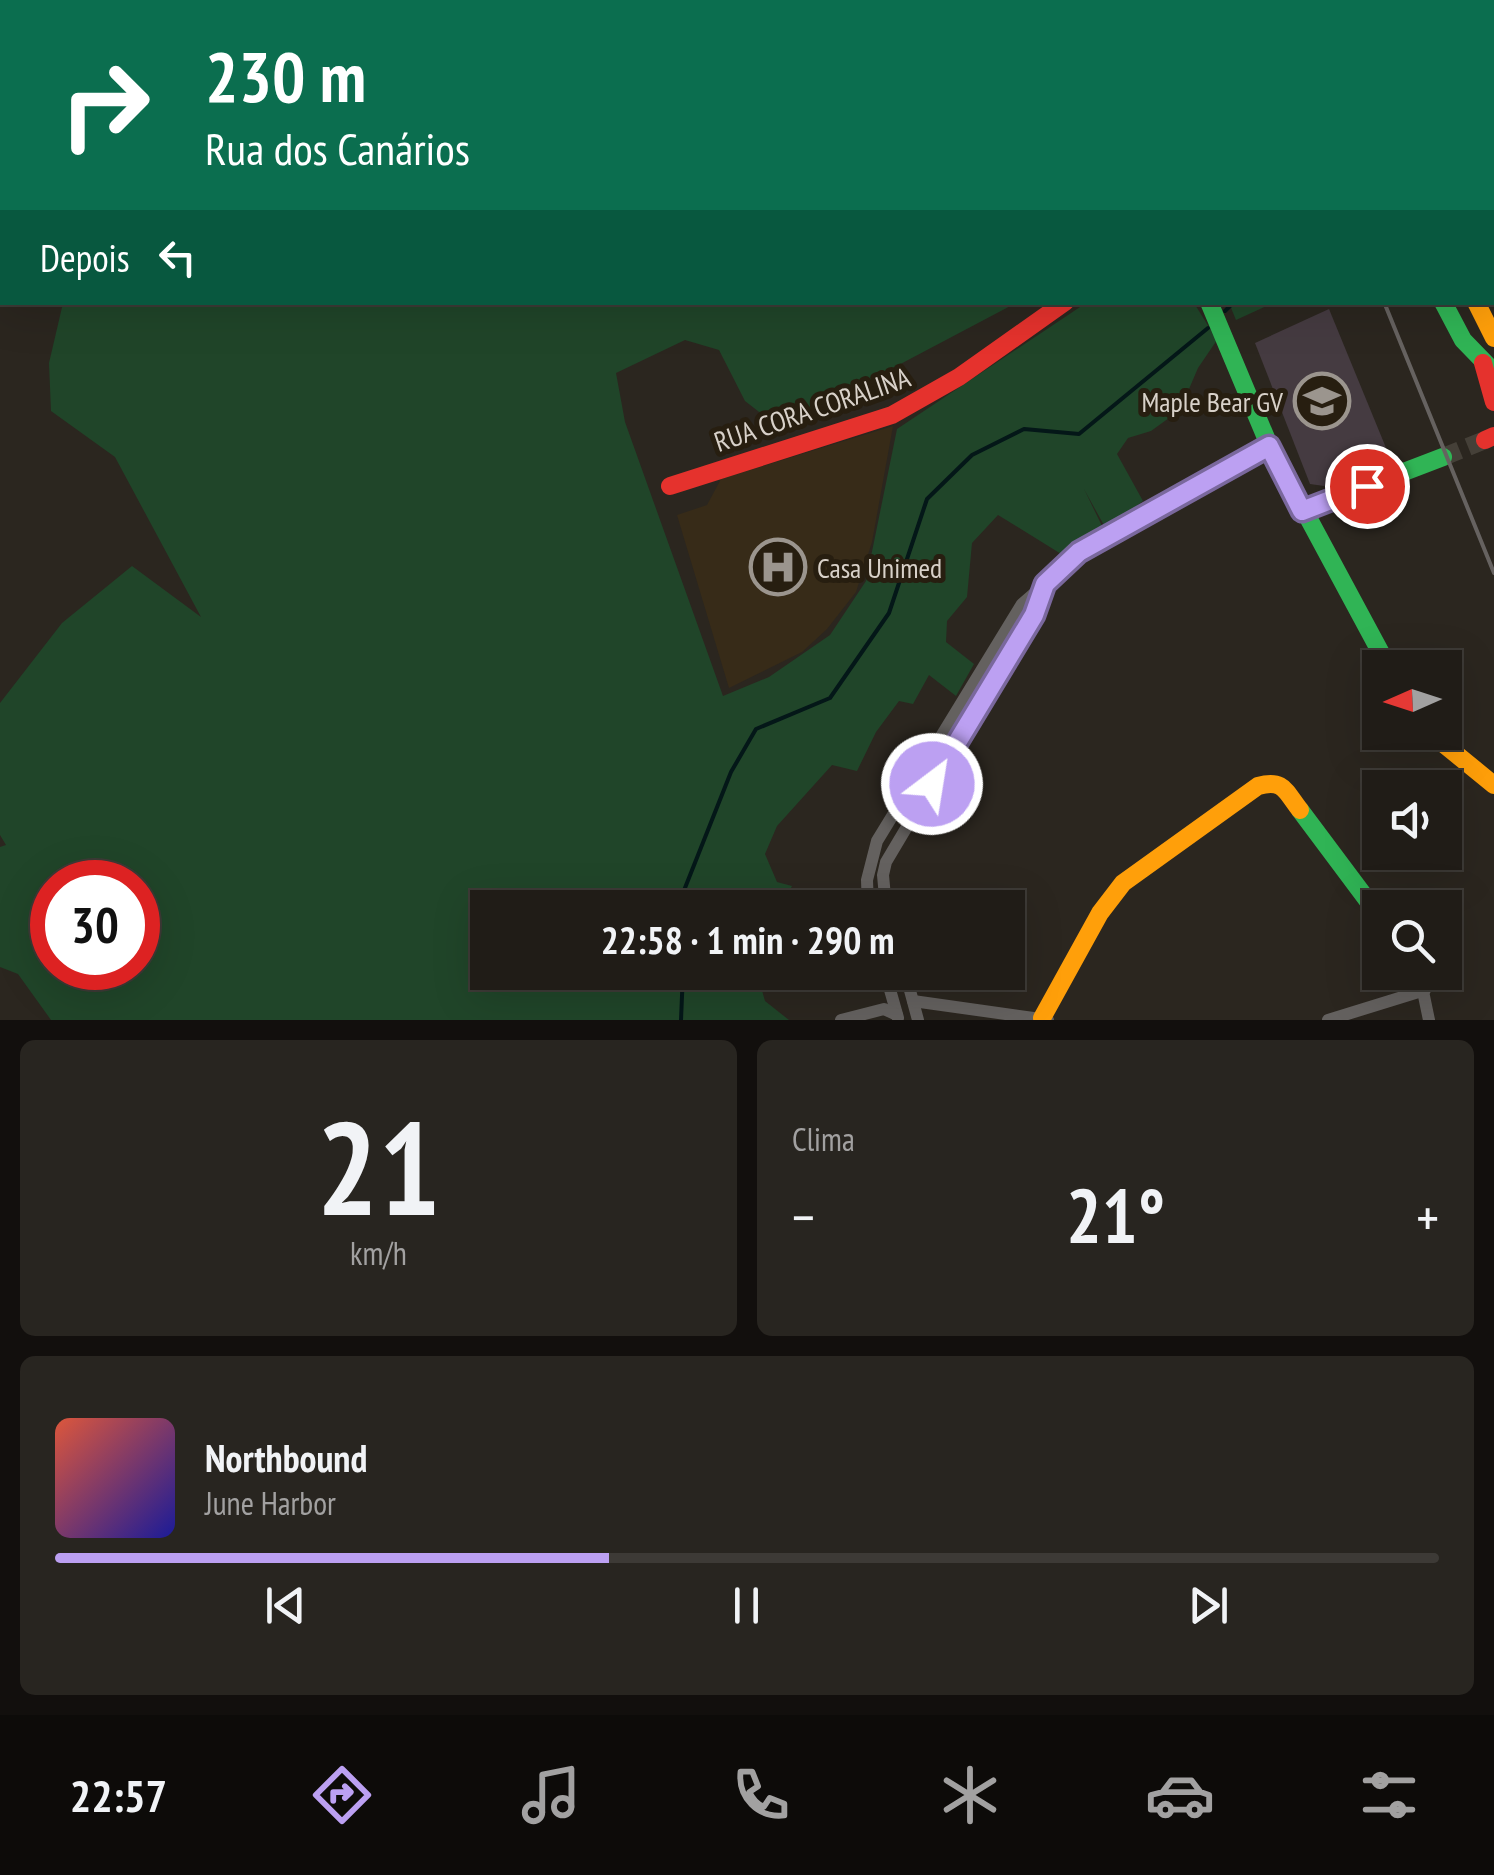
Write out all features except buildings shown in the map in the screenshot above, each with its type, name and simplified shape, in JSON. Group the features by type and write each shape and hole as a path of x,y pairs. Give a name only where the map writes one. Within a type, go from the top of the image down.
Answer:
{"street":[{"name":"RUA CORA CORALINA","path":"670,486 922,402 1061,305"},
{"path":"1444,305 1451,322 1488,368 1494,402"},
{"path":"1478,305 1494,338"},
{"path":"1213,311 1269,446 1379,650"},
{"path":"868,890 877,841 1022,604 1088,546 1269,446"},
{"path":"1302,511 1444,457"},
{"path":"884,890 883,875 893,850 1034,615 1045,584"},
{"path":"1448,750 1494,785"},
{"path":"914,1001 1046,1019 1100,913 1124,883 1258,786 1273,782 1282,784 1362,893"},
{"path":"868,874 883,875"},
{"path":"911,990 918,1020"},
{"path":"1328,1020 1425,990 1430,1020"},
{"path":"840,1020 893,1011"}],"shaded area":[{"name":"Casa Unimed","path":"893,426 872,542 856,592 827,629 802,652 729,688 677,515 707,505 721,479"}],"green space":[{"path":"63,305 1012,305 777,426 745,401 719,350 685,340 616,373 625,422 723,696 769,677 830,635 866,581 897,429 1083,305 1195,305 1217,340 1198,368 1180,410 1151,431 1128,438 1117,454 1143,501 1106,529 1084,489 1105,532 1066,557 998,515 972,543 967,597 947,621 946,642 974,664 956,696 929,675 913,704 899,701 876,732 857,771 832,765 777,826 765,854 777,882 792,886 790,890 470,890 470,990 762,990 765,1001 789,1020 51,1020 18,974 0,967 0,847 6,845 0,835 0,703 62,623 132,566 201,617 115,457 51,411 49,363"},
{"path":"1230,305 1269,305 1236,320"}],"waterway":[{"path":"1225,311 1231,305"},
{"path":"684,890 731,772 756,729 830,698 889,613 927,499 972,455 1024,429 1079,434 1208,328"},
{"path":"681,1020 682,990"}],"tunnel":[{"path":"1443,457 1485,440"}],"railway":[{"path":"1385,305 1494,573"}],"traffic: fast":[{"path":"1210,305 1269,445 1379,650"},
{"path":"1445,305 1463,340 1494,372"},
{"path":"1302,511 1443,457"},
{"path":"1300,810 1362,893"}],"traffic: slow":[{"path":"1478,305 1494,338"},
{"path":"1045,584 1088,546 1269,445"},
{"path":"1451,750 1494,785"},
{"path":"1042,1018 1100,913 1123,883 1258,786 1279,786 1300,810"}],"traffic: jam":[{"path":"670,486 892,415 959,377 1061,305"},
{"path":"1483,363 1494,402"},
{"path":"1485,440 1494,436"}],"place":[{"name":"Maple Bear GV","path":"1322,401"},
{"name":"Casa Unimed","path":"778,567"}],"route":[{"path":"932,784 1034,615 1045,584 1088,546 1269,446 1302,511 1367,486"}]}
